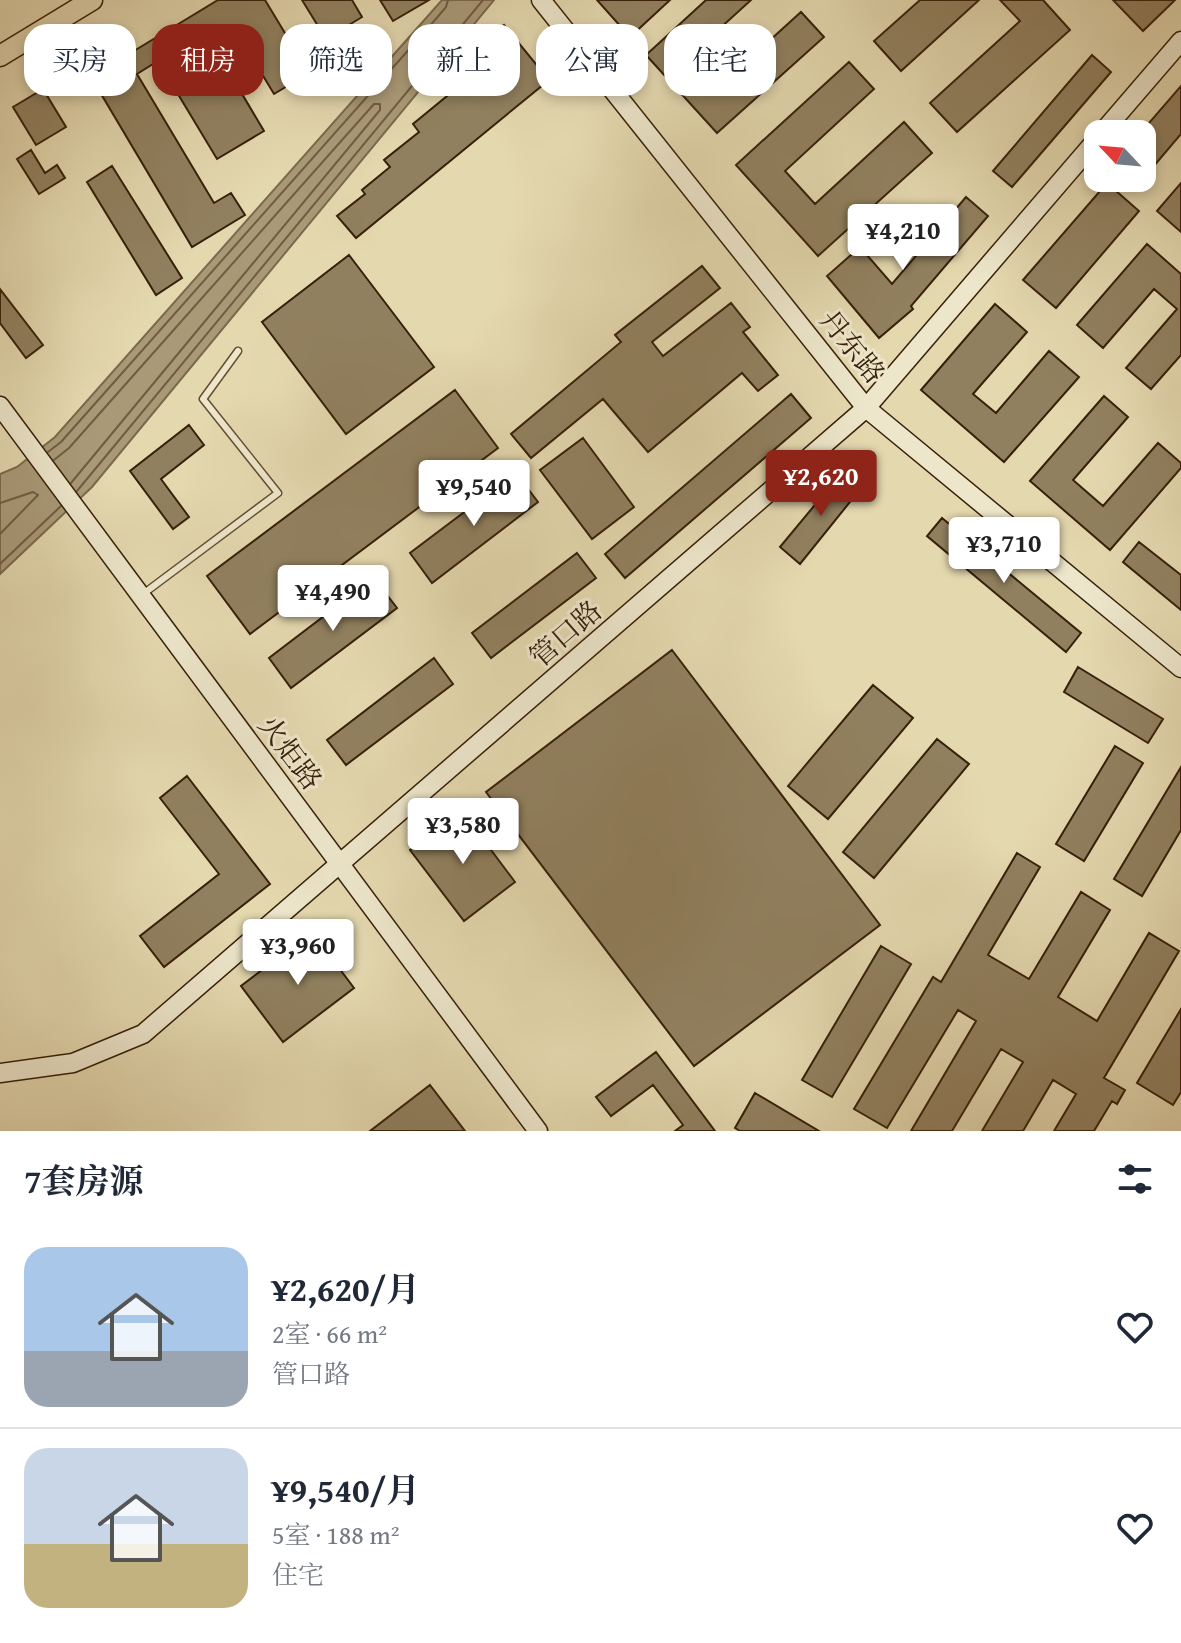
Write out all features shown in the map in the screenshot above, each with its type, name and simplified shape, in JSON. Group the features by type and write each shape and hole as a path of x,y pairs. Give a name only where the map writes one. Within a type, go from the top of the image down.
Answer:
{"main road":[{"path":"0,56 92,0"},
{"name":"丹东路","path":"541,0 866,408 1181,668"},
{"name":"管口路","path":"1114,120 1181,41"},
{"name":"管口路","path":"0,1073 73,1063 143,1034 866,408 1084,155"},
{"name":"火炬路","path":"0,406 538,1131"}],"lane":[{"path":"140,597 278,493 203,399 238,351"}],"water":[{"path":"442,0 494,0 474,24 421,24"},
{"path":"408,38 408,96 415,96 92,487 0,574 0,474 17,467 55,437 357,96 392,96 392,56"}],"building":[{"path":"218,0 265,0 280,25 280,90 274,94 264,77 264,24 178,24"},
{"path":"302,0 352,0 362,17 351,24 317,24"},
{"path":"380,0 429,0 393,21"},
{"path":"597,0 670,0 644,24 618,24"},
{"path":"706,0 751,0 725,24 680,24"},
{"path":"920,0 979,0 901,71 874,41"},
{"path":"1000,0 1043,0 1070,30 957,132 930,103 1020,21"},
{"path":"1113,0 1175,0 1143,31"},
{"path":"801,12 824,37 776,80 776,35"},
{"path":"664,38 664,75 648,57 648,53"},
{"path":"152,40 152,65 137,74 214,203 231,193 245,215 192,247 102,96 136,96 136,50"},
{"path":"520,45 536,64 536,91 356,238 337,216 365,194 362,190 390,167 384,160 419,132 413,124 447,96 520,96"},
{"path":"1092,55 1111,72 1012,187 993,171"},
{"path":"849,62 874,89 785,171 815,204 904,122 932,153 818,256 736,165"},
{"path":"1181,86 1181,134 1156,163 1156,120 1152,120"},
{"path":"31,96 47,96 66,127 36,145 13,107"},
{"path":"179,96 243,96 264,131 217,159"},
{"path":"683,96 758,96 717,133"},
{"path":"31,150 45,173 57,165 65,178 39,194 17,159"},
{"path":"112,166 182,278 156,295 87,182"},
{"path":"1181,183 1181,232 1157,211"},
{"path":"1099,192 1117,192 1139,211 1056,308 1023,280"},
{"path":"966,197 988,216 911,306 913,309 879,338 827,276 860,247 892,284"},
{"path":"1147,244 1181,274 1181,355 1151,389 1126,368 1177,309 1154,289 1103,348 1077,325"},
{"path":"349,255 434,367 346,434 262,322"},
{"path":"702,266 720,288 652,342 663,356 731,303 750,327 743,332 778,375 758,391 742,373 648,452 603,399 531,458 511,434 621,342 615,335"},
{"path":"0,289 43,345 26,358 0,323"},
{"path":"995,304 1027,332 973,394 996,413 1049,351 1079,377 1004,462 921,390"},
{"path":"455,390 498,448 250,634 207,576"},
{"path":"791,394 811,418 625,578 605,554"},
{"path":"1104,396 1128,417 1073,480 1103,506 1158,443 1181,463 1181,468 1110,550 1030,481"},
{"path":"189,425 204,445 161,479 189,517 173,529 130,471"},
{"path":"583,438 634,507 592,539 540,470"},
{"path":"843,471 862,487 800,564 780,547"},
{"path":"516,473 538,502 432,583 410,553"},
{"path":"942,518 1081,633 1066,652 927,536"},
{"path":"1139,542 1181,575 1181,610 1123,562"},
{"path":"577,553 596,578 491,658 472,633"},
{"path":"374,578 397,608 291,688 269,658"},
{"path":"672,650 880,925 694,1066 486,792"},
{"path":"434,658 453,684 346,765 327,740"},
{"path":"1078,667 1163,719 1148,743 1064,692"},
{"path":"873,685 913,718 828,819 788,786"},
{"path":"937,739 969,764 874,878 843,852"},
{"path":"1115,746 1143,763 1084,861 1056,844"},
{"path":"1181,767 1181,830 1142,896 1114,879"},
{"path":"187,776 270,884 164,967 140,936 219,874 160,798"},
{"path":"462,811 515,882 464,921 410,850"},
{"path":"1017,853 1040,867 988,955 1029,979 1081,892 1110,910 1058,997 1097,1021 1149,933 1179,951 1104,1078 1125,1090 1117,1104 1112,1101 1094,1131 1054,1131 1076,1094 1053,1080 1023,1131 982,1131 1023,1062 1001,1049 952,1131 911,1131 976,1021 958,1010 887,1128 854,1109 933,977 941,982"},
{"path":"312,932 354,988 283,1042 241,986"},
{"path":"881,946 911,964 832,1097 802,1080"},
{"path":"1181,1009 1181,1092 1173,1105 1137,1083"},
{"path":"656,1052 715,1131 675,1131 683,1125 653,1085 611,1116 596,1097"},
{"path":"430,1085 465,1131 370,1131"},
{"path":"755,1093 819,1131 740,1131 735,1128"}]}
